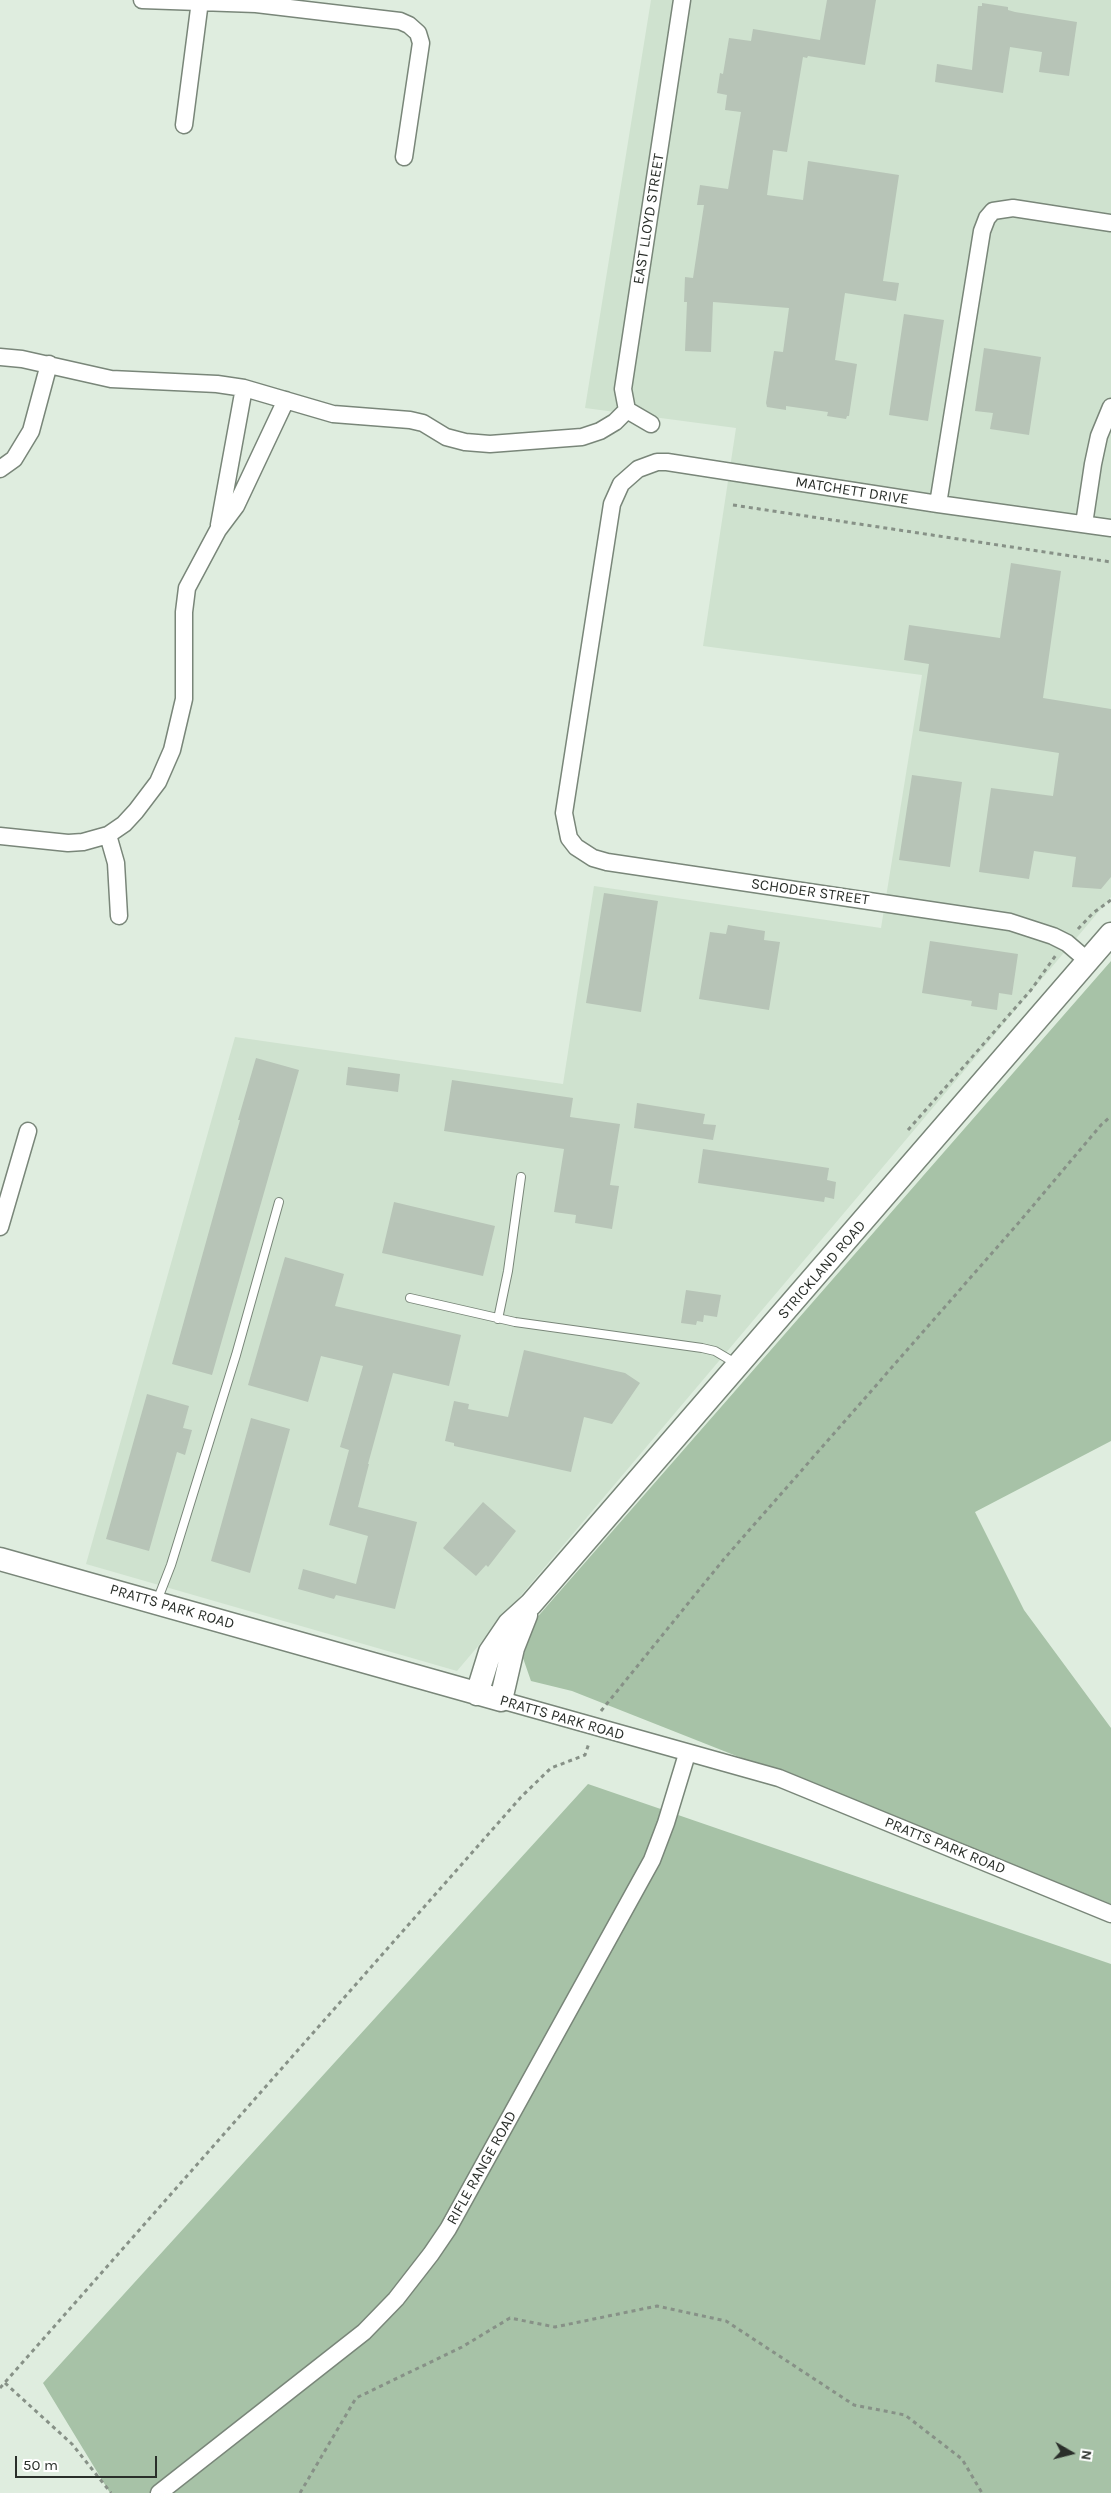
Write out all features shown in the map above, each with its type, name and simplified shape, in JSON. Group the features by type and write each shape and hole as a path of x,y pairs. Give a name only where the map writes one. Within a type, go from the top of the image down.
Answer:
{"street":[{"path":"142,0 256,4 400,21 409,25 418,33 421,42 404,157"},
{"name":"EAST LLOYD STREET","path":"627,410 623,389 682,0"},
{"path":"184,126 200,1"},
{"path":"938,504 982,232 987,218 993,211 1013,208 1111,223"},
{"path":"0,357 49,364 120,380 217,384 244,388 333,414 410,420 423,423 446,437 466,442 490,444 582,437 600,431 615,422 627,410 651,424"},
{"path":"0,470 14,459 31,431 49,364"},
{"path":"218,530 244,388"},
{"path":"0,836 68,843 83,842 108,835 124,824 149,796 162,774 172,750 184,699 184,612 187,588 218,530 236,506 286,400"},
{"path":"1084,524 1099,436 1111,407"},
{"name":"MATCHETT DRIVE","path":"565,798 612,504 621,484 629,476 647,465 667,462 938,504 1111,528"},
{"name":"SCHODER STREET","path":"565,798 565,826 569,838 583,852 607,862 1010,922 1035,928 1067,942 1088,961"},
{"path":"108,835 116,862 119,916"},
{"name":"STRICKLAND ROAD","path":"477,1694 486,1665 498,1640 509,1624 531,1604 1111,934"},
{"path":"0,1227 28,1131"},
{"name":"PRATTS PARK ROAD","path":"0,1559 687,1754 779,1778 1111,1914"},
{"name":"STRICKLAND ROAD","path":"501,1700 513,1648 531,1604"},
{"name":"RIFLE RANGE ROAD","path":"159,2493 364,2332 396,2299 432,2254 448,2229 652,1860 666,1824 687,1754"}],"lane":[{"path":"498,1319 508,1271 520,1177"},
{"path":"156,1603 171,1565 236,1356 279,1202"},
{"path":"410,1298 498,1319 702,1348 715,1351 738,1365"}],"path":[{"path":"733,505 1111,562"},
{"path":"908,1130 1030,990 1046,966 1067,942 1093,913 1111,900"},
{"path":"606,1702 724,1559 1021,1220 1101,1125 1111,1116"},
{"path":"0,2388 521,1797 551,1768 585,1755 595,1727"},
{"path":"300,2493 356,2398 462,2347 510,2318 555,2327 657,2306 726,2321 854,2405 905,2415 962,2458 982,2493"},
{"path":"5,2383 72,2444 111,2493"}],"shaded area":[{"path":"651,0 1111,0 1111,897 457,1671 86,1564 235,1037 563,1084 594,886 881,928 922,675 703,646 736,428 585,408"},
{"path":"1111,961 1111,1441 975,1512 1024,1610 1111,1728 1111,1904 572,1691 531,1681 523,1658 533,1622"},
{"path":"588,1784 1111,1964 1111,2493 110,2493 43,2383"}],"building":[{"path":"827,0 876,0 865,65 808,56 807,58 803,57 787,152 773,150 767,195 803,200 808,161 899,175 883,281 899,283 896,301 845,293 835,360 857,364 849,416 846,419 827,416 828,412 786,406 786,410 767,407 774,351 783,352 789,308 713,302 711,352 685,351 687,302 684,302 685,277 693,278 704,205 697,205 700,185 728,189 741,112 725,110 727,95 717,93 720,73 723,74 729,38 751,41 753,29 820,40"},
{"path":"982,3 1008,7 1008,10 1015,12 1077,22 1069,76 1039,72 1042,52 1010,47 1003,93 935,82 937,64 972,70 978,6 982,6"},
{"path":"904,314 944,320 928,421 889,415"},
{"path":"984,348 1041,357 1029,435 990,429 993,413 975,411"},
{"path":"1011,563 1061,571 1043,698 1111,709 1111,877 1101,889 1072,887 1076,857 1034,851 1029,879 979,872 991,788 1053,796 1059,753 919,731 929,664 904,660 909,625 1000,638"},
{"path":"912,775 962,782 950,867 899,860"},
{"path":"604,893 658,901 641,1012 586,1003"},
{"path":"728,925 765,931 764,940 780,942 769,1010 699,999 710,932 726,934"},
{"path":"930,941 1018,954 1012,995 999,993 997,1010 971,1006 972,1001 922,993"},
{"path":"256,1058 299,1070 212,1375 172,1364"},
{"path":"348,1067 400,1074 398,1092 346,1085"},
{"path":"452,1080 573,1098 570,1117 620,1124 610,1185 619,1186 612,1229 575,1223 576,1215 554,1212 564,1149 444,1131"},
{"path":"637,1103 705,1114 703,1124 716,1125 713,1140 634,1128"},
{"path":"703,1149 829,1168 827,1180 836,1182 834,1199 825,1197 824,1202 698,1183"},
{"path":"394,1202 495,1226 483,1276 382,1253"},
{"path":"285,1257 344,1274 335,1306 461,1335 449,1386 393,1373 368,1464 358,1507 417,1522 395,1609 336,1595 334,1599 298,1589 303,1569 356,1584 368,1536 329,1525 349,1450 340,1447 363,1366 321,1356 308,1402 248,1385"},
{"path":"686,1290 721,1295 717,1317 704,1315 703,1322 697,1321 696,1325 681,1323"},
{"path":"524,1350 625,1373 640,1383 612,1424 584,1417 571,1472 454,1446 454,1443 445,1441 454,1401 469,1404 468,1409 508,1417"},
{"path":"147,1394 189,1406 183,1428 192,1430 185,1455 177,1452 149,1551 106,1539"},
{"path":"251,1418 290,1429 250,1573 211,1561"},
{"path":"483,1502 516,1531 488,1567 486,1565 476,1576 443,1548"}]}
